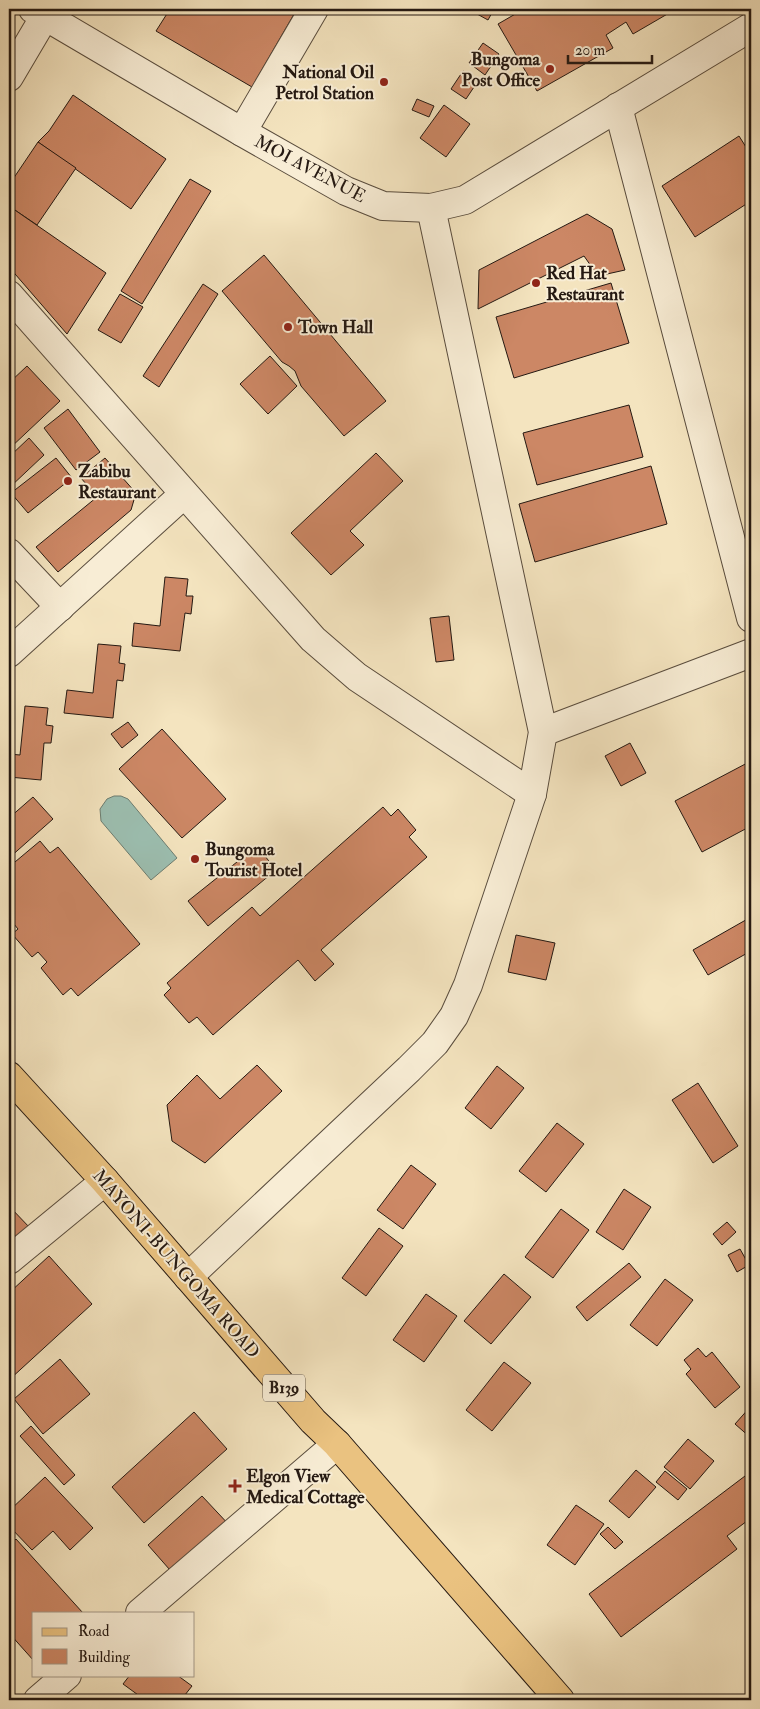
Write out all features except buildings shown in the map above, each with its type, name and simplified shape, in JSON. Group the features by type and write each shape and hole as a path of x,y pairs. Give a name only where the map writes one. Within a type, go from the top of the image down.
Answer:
{"main road":[{"name":"MAYONI-BUNGOMA ROAD","path":"9,1076 104,1181 313,1422 337,1444 560,1700"}],"street":[{"path":"242,132 314,9"},
{"path":"9,78 39,12"},
{"name":"MOI AVENUE","path":"39,12 346,191 383,206 431,208 466,200 751,26"},
{"path":"618,107 751,618"},
{"path":"188,1277 435,1043 454,1016 468,985 532,794 543,732 431,208"},
{"path":"9,295 313,639 358,677 532,794"},
{"path":"9,653 184,494"},
{"path":"9,553 60,607"},
{"path":"543,732 751,653"},
{"path":"9,1260 104,1181"},
{"path":"141,1612 337,1444"},
{"path":"38,1700 66,1676"}],"shaded area":[{"path":"114,796 128,799 177,858 151,880 101,821 100,809 107,799"}],"place":[{"name":"Bungoma Post Office","path":"550,69"},
{"name":"National Oil Petrol Station","path":"384,82"},
{"name":"Red Hat Restaurant","path":"536,283"},
{"name":"Town Hall","path":"288,327"},
{"name":"Zabibu Restaurant","path":"68,481"},
{"name":"Bungoma Tourist Hotel","path":"195,859"},
{"name":"Elgon View Medical Cottage","path":"235,1486"}]}
